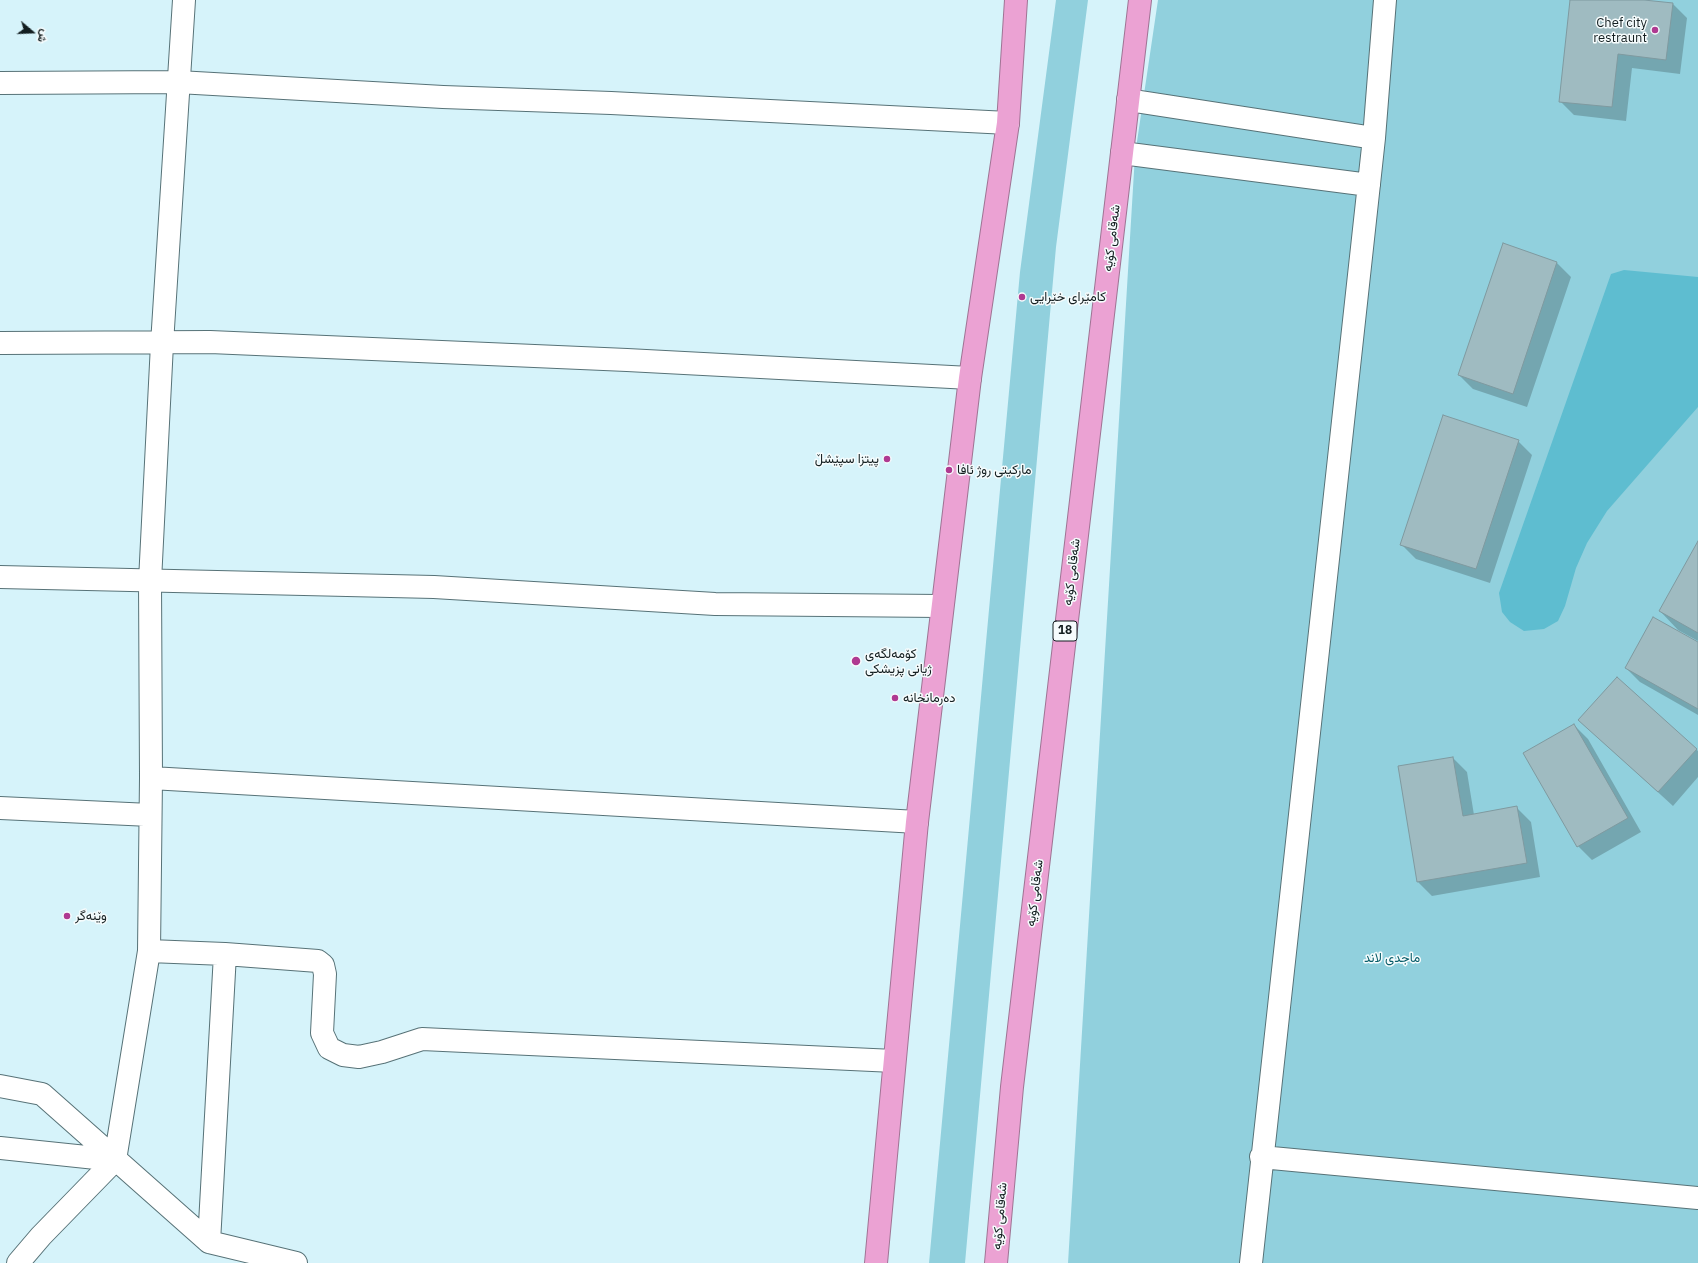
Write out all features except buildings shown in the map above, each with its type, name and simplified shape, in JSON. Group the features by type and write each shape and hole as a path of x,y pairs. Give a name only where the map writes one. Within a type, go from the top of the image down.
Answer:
{"highway":[{"path":"876,1263 917,822 970,378 1008,123 1016,0"},
{"name":"شەقامی کۆیە","path":"996,1263 1012,1088 1140,0"}],"street":[{"path":"18,1263 41,1236 115,1160 149,951 151,778 150,581 162,344 184,0"},
{"path":"1251,1263 1261,1157 1374,138 1385,0"},
{"path":"0,84 178,82 443,97 611,103 1008,123"},
{"path":"1128,100 1374,138"},
{"path":"1122,153 1369,185"},
{"path":"0,343 162,344 218,342 627,360 970,378"},
{"path":"0,577 434,587 715,604 942,606"},
{"path":"151,778 917,822"},
{"path":"0,808 150,815"},
{"path":"149,951 225,954 318,961 323,966 325,974 322,1033 329,1048 343,1055 359,1057 382,1052 422,1039 894,1061"},
{"path":"209,1242 225,954"},
{"path":"0,1086 42,1094 209,1242 296,1263"},
{"path":"0,1148 115,1160"},
{"path":"1261,1157 1698,1198"}],"green space":[{"path":"1056,0 1088,0 1056,247 965,1263 929,1263 1020,272"},
{"name":"ماجدی لاند","path":"1158,0 1698,0 1698,1263 1068,1263 1135,155"}],"shaded area":[{"path":"1624,270 1698,277 1698,407 1607,511 1587,543 1576,568 1565,606 1558,621 1544,629 1524,631 1510,622 1502,612 1499,593 1611,274"}],"place":[{"name":"Chef city restraunt","path":"1655,30"},
{"name":"كامێرای خێرایی","path":"1022,297"},
{"name":"پیتزا سپێشڵ","path":"887,459"},
{"name":"ماركيتى روژ ئافا","path":"949,470"},
{"name":"کۆمەلگەی ژیانی پزیشکی","path":"856,661"},
{"name":"دەرمانخانە","path":"895,698"},
{"name":"وێنەگر","path":"67,916"}]}
